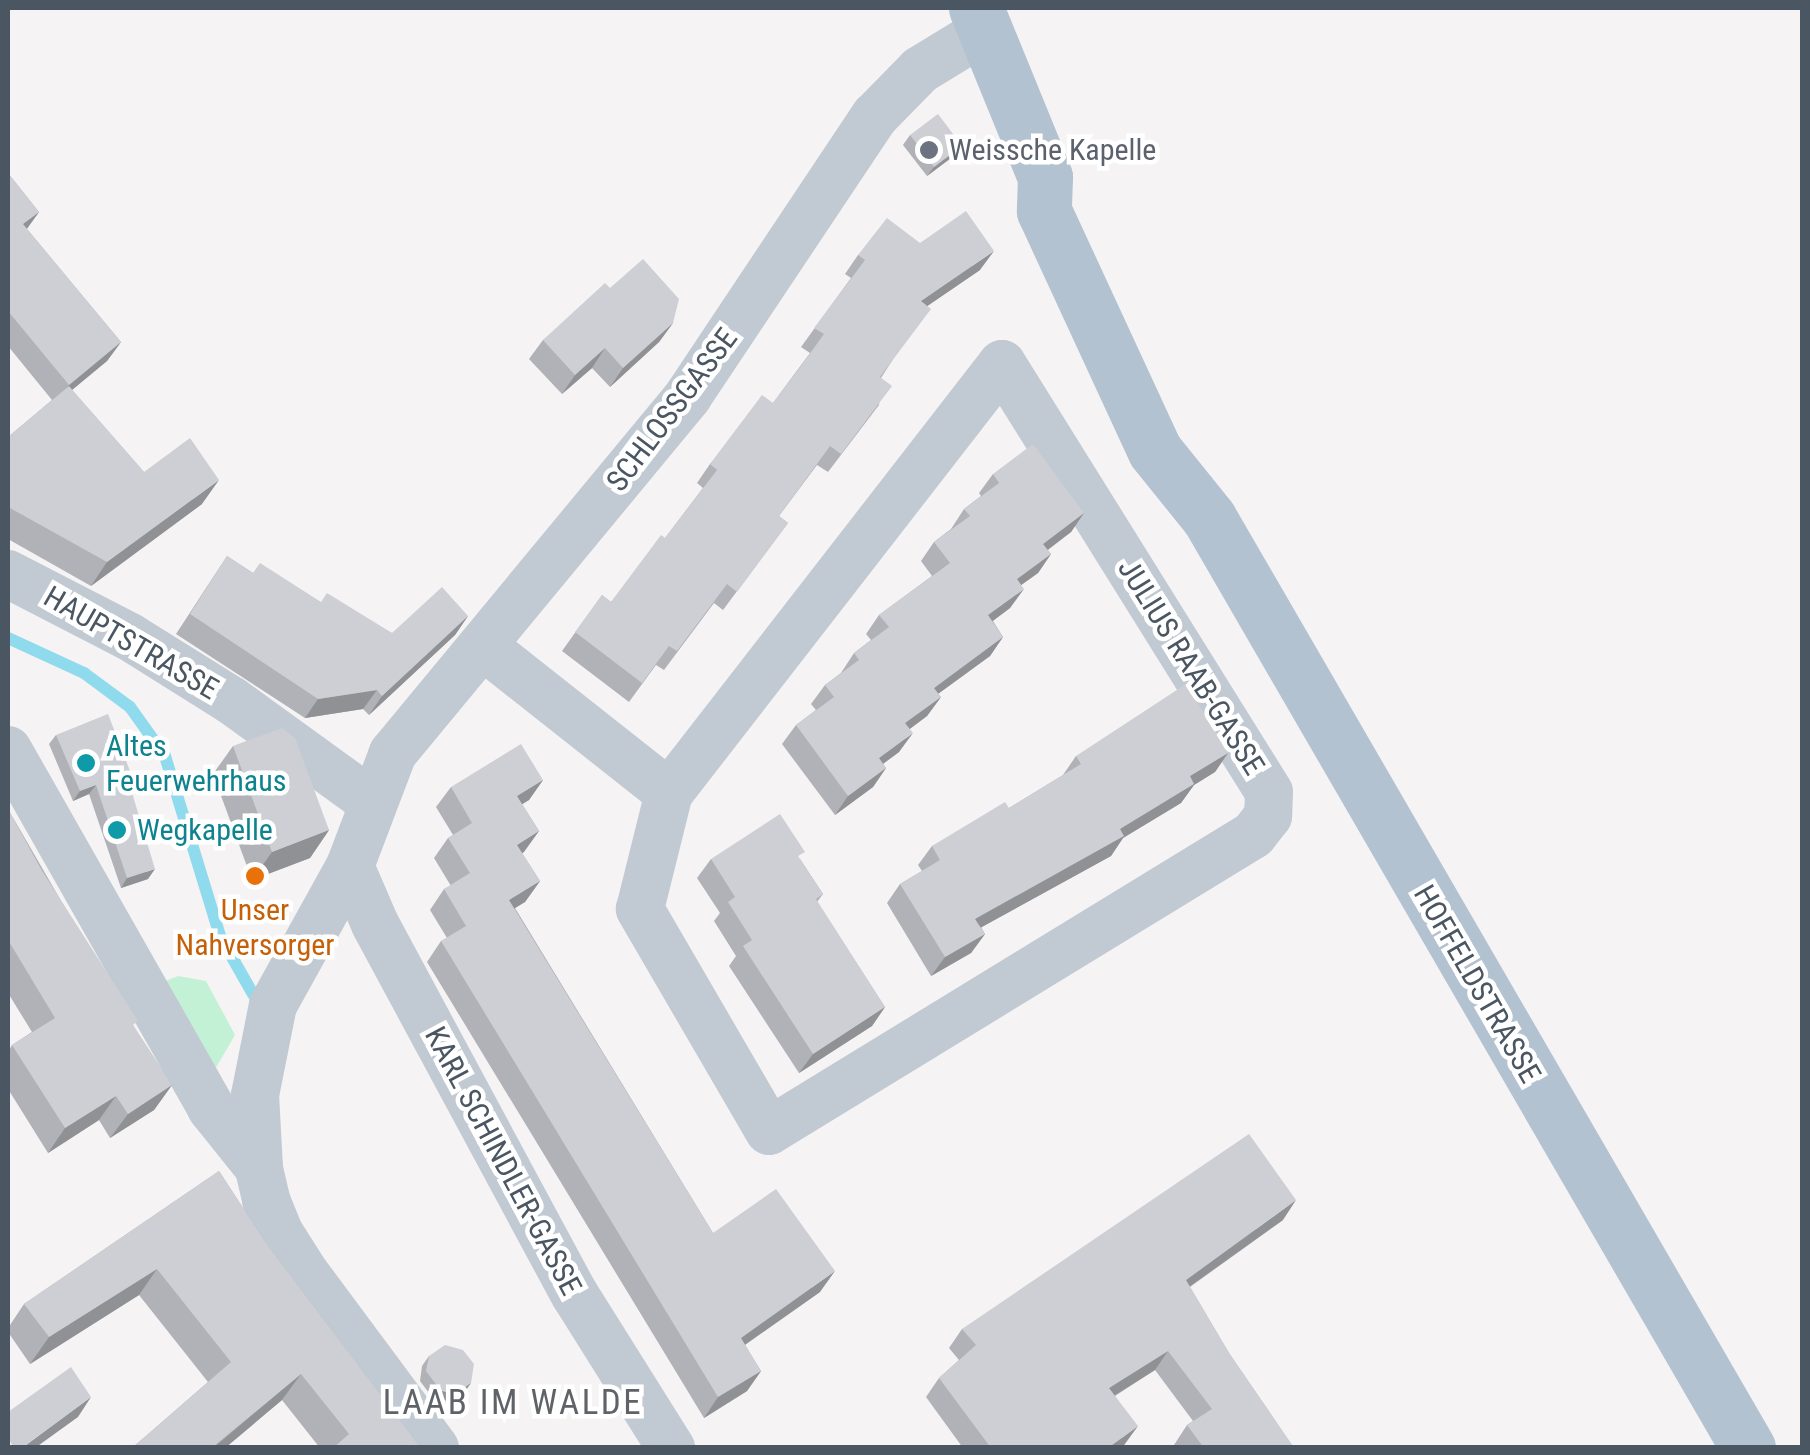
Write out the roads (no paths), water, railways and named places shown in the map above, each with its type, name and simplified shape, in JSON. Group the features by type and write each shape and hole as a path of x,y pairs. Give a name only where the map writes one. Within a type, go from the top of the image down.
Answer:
{"main road":[{"name":"HOFFELDSTRASSE","path":"980,19 1045,176 1077,195 1190,436 1209,518 1748,1448"}],"street":[{"name":"SCHLOSSGASSE","path":"372,802 392,754 688,396 875,116 920,70 980,19"},
{"name":"JULIUS RAAB-GASSE","path":"1002,364 1270,792 1268,816 1253,835 769,1131 640,909 669,792 1002,364"},
{"name":"HAUPTSTRASSE","path":"8,574 130,637 231,700 372,802"},
{"path":"483,646 669,792"},
{"path":"8,750 211,1108 259,1168"},
{"path":"372,802 350,866 273,1005 255,1095 259,1168 279,1232 295,1258 435,1448"},
{"name":"KARL SCHINDLER-GASSE","path":"350,866 375,924 575,1295 671,1448"}],"waterway":[{"path":"8,638 84,673 130,707 165,756 220,936 253,994"}],"place":[{"name":"Weissche Kapelle","path":"929,150"},
{"name":"Altes Feuerwehrhaus","path":"86,763"},
{"name":"Wegkapelle","path":"117,830"},
{"name":"Unser Nahversorger","path":"255,876"}],"district":[{"name":"LAAB IM WALDE","path":"513,1403"}]}
